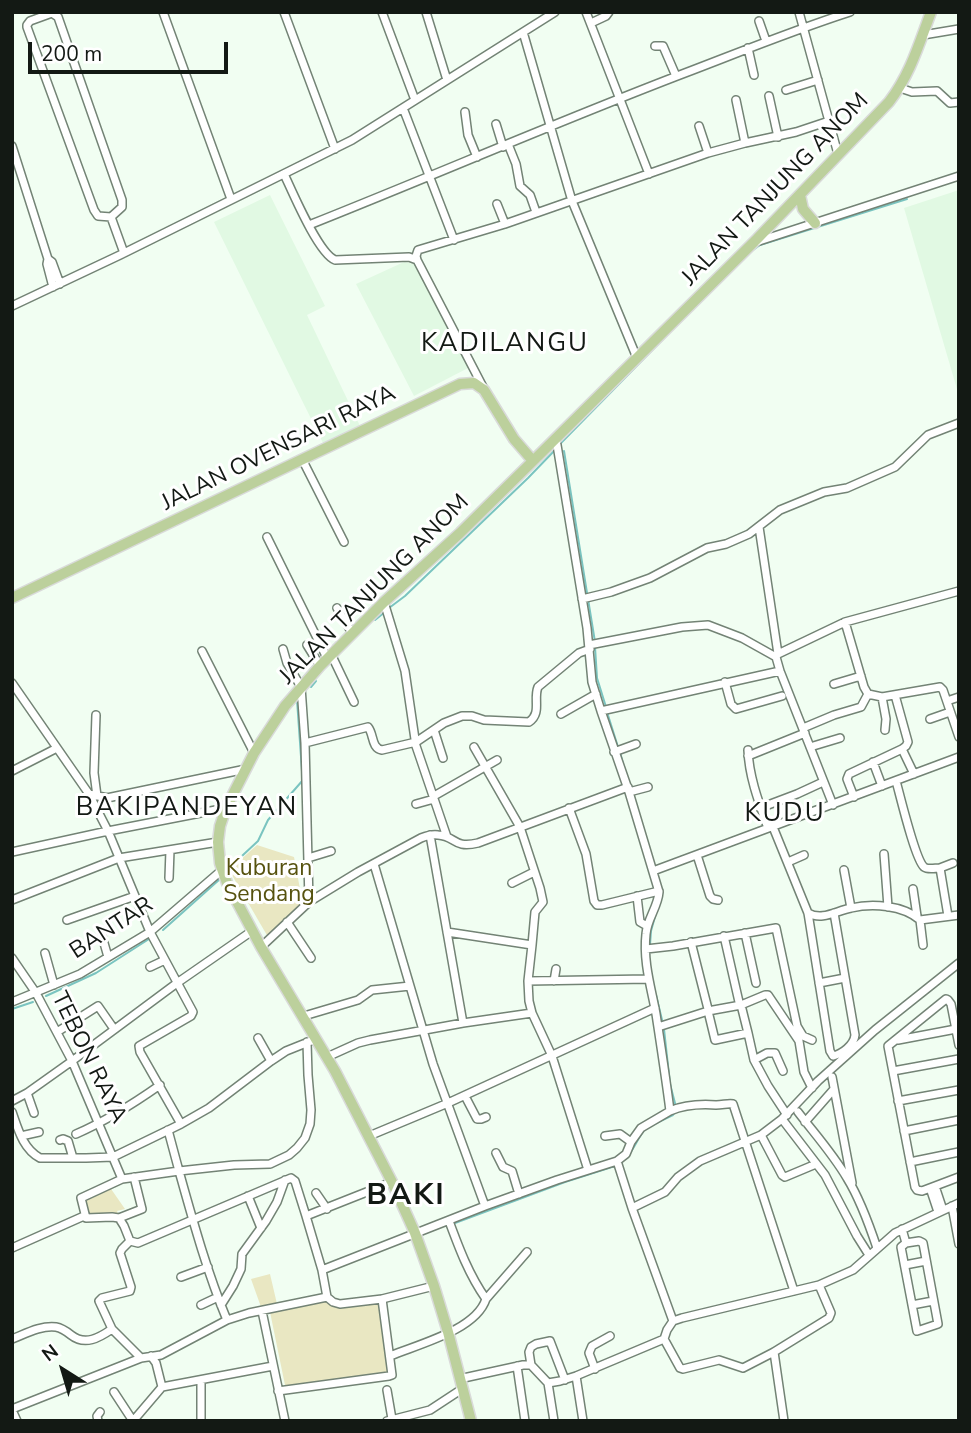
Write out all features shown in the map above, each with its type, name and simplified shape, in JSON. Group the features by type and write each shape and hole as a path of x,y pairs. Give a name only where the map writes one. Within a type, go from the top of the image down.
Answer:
{"main road":[{"name":"JALAN TANJUNG ANOM","path":"471,1421 448,1332 415,1233 369,1136 327,1057 312,1040 304,1016 261,947 222,870 218,842 220,826 226,808 254,753 301,687 352,632 386,607 533,461 557,445 637,358 889,102 900,88 912,64 931,12"},
{"path":"800,195 803,209 815,223"},
{"name":"JALAN OVENSARI RAYA","path":"12,598 460,384 474,383 484,390"},
{"path":"484,390 510,432 533,461"}],"street":[{"path":"163,12 231,199"},
{"path":"284,12 335,149"},
{"path":"382,12 415,100"},
{"path":"426,12 447,80"},
{"path":"12,306 352,140 555,12"},
{"path":"586,12 649,174"},
{"path":"591,23 609,12"},
{"path":"799,12 838,154"},
{"path":"309,225 619,98 803,27 850,12"},
{"path":"52,13 58,17 122,200 122,208 111,217 99,216 94,210 27,27 30,21 52,13"},
{"path":"759,21 766,41"},
{"path":"923,35 959,29"},
{"path":"523,32 572,201 637,358"},
{"path":"655,46 663,46 676,76"},
{"path":"748,48 754,75"},
{"path":"786,90 818,80"},
{"path":"900,88 912,92 937,91 950,103 959,102"},
{"path":"769,96 778,137"},
{"path":"736,100 745,143"},
{"path":"402,108 454,240"},
{"path":"465,112 468,135 477,157"},
{"path":"484,390 417,260 418,250 505,224 708,153 778,137 829,121"},
{"path":"496,124 516,164 520,186 530,195 536,212"},
{"path":"699,126 708,153"},
{"path":"12,146 48,259 52,262 56,285"},
{"path":"284,174 324,252 331,258 409,257 417,260"},
{"path":"752,244 959,176"},
{"path":"497,204 505,224"},
{"path":"111,217 124,253"},
{"path":"585,599 650,578 707,548 736,540 759,527 780,510 824,492 847,488 895,467 928,435 959,423"},
{"path":"557,445 585,599 592,646 593,682 618,750 659,891 658,902 647,926 648,979 654,1007 662,1026 675,1110"},
{"path":"302,459 344,542"},
{"path":"759,527 779,670 833,804"},
{"path":"267,537 326,659 354,702"},
{"path":"777,655 845,622 959,591"},
{"path":"386,607 405,671 416,742 447,838"},
{"path":"337,608 352,632"},
{"path":"834,913 855,1039 836,1056 830,1051 808,913 788,862 760,808 748,753 804,731 834,715 861,707 868,694 845,622"},
{"path":"305,743 365,726 370,730 379,750 416,742 462,716 529,722 536,717 538,687 579,653 592,646 682,627 708,625 777,655"},
{"path":"307,645 326,659"},
{"path":"283,649 301,687 309,902"},
{"path":"202,651 254,753"},
{"path":"605,710 779,670"},
{"path":"834,684 861,676"},
{"path":"725,682 731,704 736,709 782,696"},
{"path":"12,683 93,795 107,797 247,769"},
{"path":"868,694 882,697 940,687 959,737"},
{"path":"561,714 596,694"},
{"path":"854,797 847,777 906,746 908,742 895,695"},
{"path":"947,701 959,696"},
{"path":"882,697 885,730"},
{"path":"930,719 950,712"},
{"path":"96,715 93,795 98,811 151,933 193,1012 139,1046 181,1124"},
{"path":"434,730 443,758"},
{"path":"810,747 840,738"},
{"path":"618,750 636,744"},
{"path":"474,747 520,827 540,888 543,902 535,912 528,981 529,1001 552,1056 588,1170"},
{"path":"12,771 57,748"},
{"path":"902,748 914,774"},
{"path":"655,870 959,757"},
{"path":"416,804 434,797 497,760"},
{"path":"873,762 882,786"},
{"path":"896,781 922,865 928,868 953,863"},
{"path":"760,808 823,782"},
{"path":"261,947 309,902 409,844 430,835 439,835 461,845 469,845 569,808 648,787"},
{"path":"98,811 107,797"},
{"path":"12,852 226,808"},
{"path":"569,808 586,854 595,904 602,905 659,891"},
{"path":"430,835 463,1023"},
{"path":"12,900 119,858 218,842"},
{"path":"169,878 170,850"},
{"path":"308,858 331,851"},
{"path":"884,853 888,907"},
{"path":"697,855 710,896 718,900"},
{"path":"788,862 804,855"},
{"path":"374,864 422,1030 485,1206"},
{"path":"940,867 948,916"},
{"name":"BANTAR","path":"12,1002 37,995 80,974 151,933 222,870"},
{"path":"844,870 851,908"},
{"path":"512,883 534,872"},
{"path":"913,889 923,945"},
{"path":"67,920 135,896"},
{"path":"637,896 640,922 647,926"},
{"path":"808,913 822,916 851,908 875,906 900,909 918,918 959,915"},
{"path":"287,922 312,958"},
{"path":"648,949 776,928 797,1026 803,1036 812,1040"},
{"path":"12,1101 72,1061 252,930"},
{"path":"447,932 532,945"},
{"path":"744,933 756,983"},
{"path":"102,936 108,957"},
{"path":"724,936 754,1060 784,1117 825,1175 869,1255"},
{"path":"691,942 715,1040 748,1033"},
{"path":"45,953 54,985"},
{"name":"TEBON RAYA","path":"12,958 15,967 37,995 72,1061 122,1179"},
{"path":"150,967 165,960"},
{"path":"632,1208 665,1192 678,1177 700,1161 761,1135 784,1117 875,1030 959,963"},
{"path":"554,981 556,969"},
{"path":"820,983 845,978"},
{"path":"528,981 648,979"},
{"path":"304,1016 358,1000 372,990 410,986"},
{"path":"662,1026 708,1010 769,996 799,1041 804,1072 812,1088"},
{"path":"959,1045 951,1004 946,999 888,1046 917,1189 922,1191 959,1177"},
{"path":"57,1032 98,1006 114,1029"},
{"path":"369,1136 465,1096 654,1007"},
{"path":"327,1057 358,1043 532,1013"},
{"path":"894,1041 956,1029"},
{"path":"258,1038 271,1061"},
{"path":"12,1112 27,1147 40,1158 113,1157 209,1108 271,1061 312,1040"},
{"path":"130,1241 119,1219 87,1219 81,1198 122,1179 234,1165 270,1164 289,1155 305,1138 310,1125 308,1076 312,1040"},
{"path":"754,1060 767,1053 775,1053 783,1071"},
{"path":"892,1071 959,1059"},
{"path":"832,1077 854,1191"},
{"path":"76,1134 99,1124 160,1085"},
{"path":"805,1122 834,1089"},
{"path":"898,1101 959,1090"},
{"path":"27,1093 34,1113"},
{"path":"465,1096 476,1118 478,1120 486,1117"},
{"path":"322,1270 485,1206 588,1170 618,1163 641,1128 675,1110 732,1103 747,1141 794,1291"},
{"path":"798,1112 839,1165 867,1218 877,1248"},
{"path":"904,1131 959,1120"},
{"path":"168,1130 193,1220 227,1320"},
{"path":"21,1136 39,1132"},
{"path":"605,1136 620,1134 631,1142"},
{"path":"761,1135 785,1177 816,1164"},
{"path":"60,1140 68,1141 73,1158"},
{"path":"910,1162 959,1152"},
{"path":"496,1153 503,1167 512,1171 519,1194"},
{"path":"618,1163 673,1321"},
{"path":"119,1219 142,1209 134,1178"},
{"path":"130,1241 138,1243 290,1178 295,1181 306,1216 327,1297"},
{"path":"201,1305 219,1301 233,1286 241,1269 242,1254 277,1202 285,1180"},
{"path":"306,1216 392,1182"},
{"path":"932,1187 941,1211"},
{"path":"316,1193 327,1209"},
{"path":"248,1196 261,1228"},
{"path":"819,1284 830,1315 774,1352 743,1368 719,1360 683,1369 676,1364 664,1339 673,1321 794,1291 845,1275 902,1228 956,1204 958,1240"},
{"path":"12,1248 84,1216"},
{"path":"449,1221 467,1267 486,1298"},
{"path":"902,1228 906,1243"},
{"path":"130,1241 120,1253 130,1291 99,1301 112,1329 141,1358"},
{"path":"922,1242 938,1324 917,1331 901,1247 906,1243 922,1242"},
{"path":"390,1356 472,1319 481,1310 486,1298 527,1252"},
{"path":"905,1265 926,1261"},
{"path":"181,1277 208,1267"},
{"path":"18,1421 12,1410 141,1358 161,1355 227,1320 327,1297 340,1304 382,1299 434,1286"},
{"path":"278,1391 390,1376 382,1299"},
{"path":"912,1305 933,1301"},
{"path":"262,1311 285,1421"},
{"path":"12,1339 49,1326 59,1327 84,1341 112,1329"},
{"path":"595,1368 589,1353 592,1346 610,1336"},
{"path":"548,1383 576,1376 664,1339"},
{"path":"554,1421 548,1383 531,1365 531,1347 550,1341 565,1380"},
{"path":"774,1352 784,1421"},
{"path":"156,1363 161,1355"},
{"path":"150,1356 156,1363 162,1387"},
{"path":"387,1390 389,1420 430,1410 460,1384 517,1366 531,1365"},
{"path":"114,1392 132,1421 162,1387 273,1366"},
{"path":"517,1366 525,1421"},
{"path":"576,1376 583,1421"},
{"path":"201,1380 201,1421"},
{"path":"98,1421 100,1412"}],"shaded area":[{"path":"959,190 959,396 904,208"},
{"path":"270,195 325,306 307,315 360,426 323,443 214,222"},
{"path":"404,262 415,264 470,367 414,396 356,284"}],"green space":[{"name":"Kuburan Sendang","path":"257,845 294,857 303,905 268,937 229,870"},
{"path":"109,1186 125,1209 117,1211 119,1215 89,1217 82,1198"},
{"path":"270,1274 277,1304 261,1307 251,1279"},
{"path":"327,1301 383,1301 394,1372 286,1390 270,1312"}],"waterway":[{"path":"753,250 760,245 907,199"},
{"path":"561,443 667,335"},
{"path":"389,608 405,596 555,450"},
{"path":"564,451 587,593"},
{"path":"588,599 595,642"},
{"path":"375,620 385,612"},
{"path":"595,647 597,678 606,707"},
{"path":"311,687 316,681"},
{"path":"297,700 302,771"},
{"path":"607,712 618,747"},
{"path":"620,752 623,764"},
{"path":"228,869 258,841 268,820 303,780"},
{"path":"163,930 220,879"},
{"path":"650,945 656,913"},
{"path":"46,996 96,973 149,939"},
{"path":"656,995 663,1024"},
{"path":"12,1009 33,1002"},
{"path":"664,1029 670,1084 676,1107"},
{"path":"650,1126 675,1112"},
{"path":"620,1163 645,1129"},
{"path":"455,1223 615,1166"}],"district":[{"name":"KADILANGU","path":"505,345"},
{"name":"BAKIPANDEYAN","path":"187,809"},
{"name":"KUDU","path":"785,815"},
{"name":"BAKI","path":"406,1197"}]}
